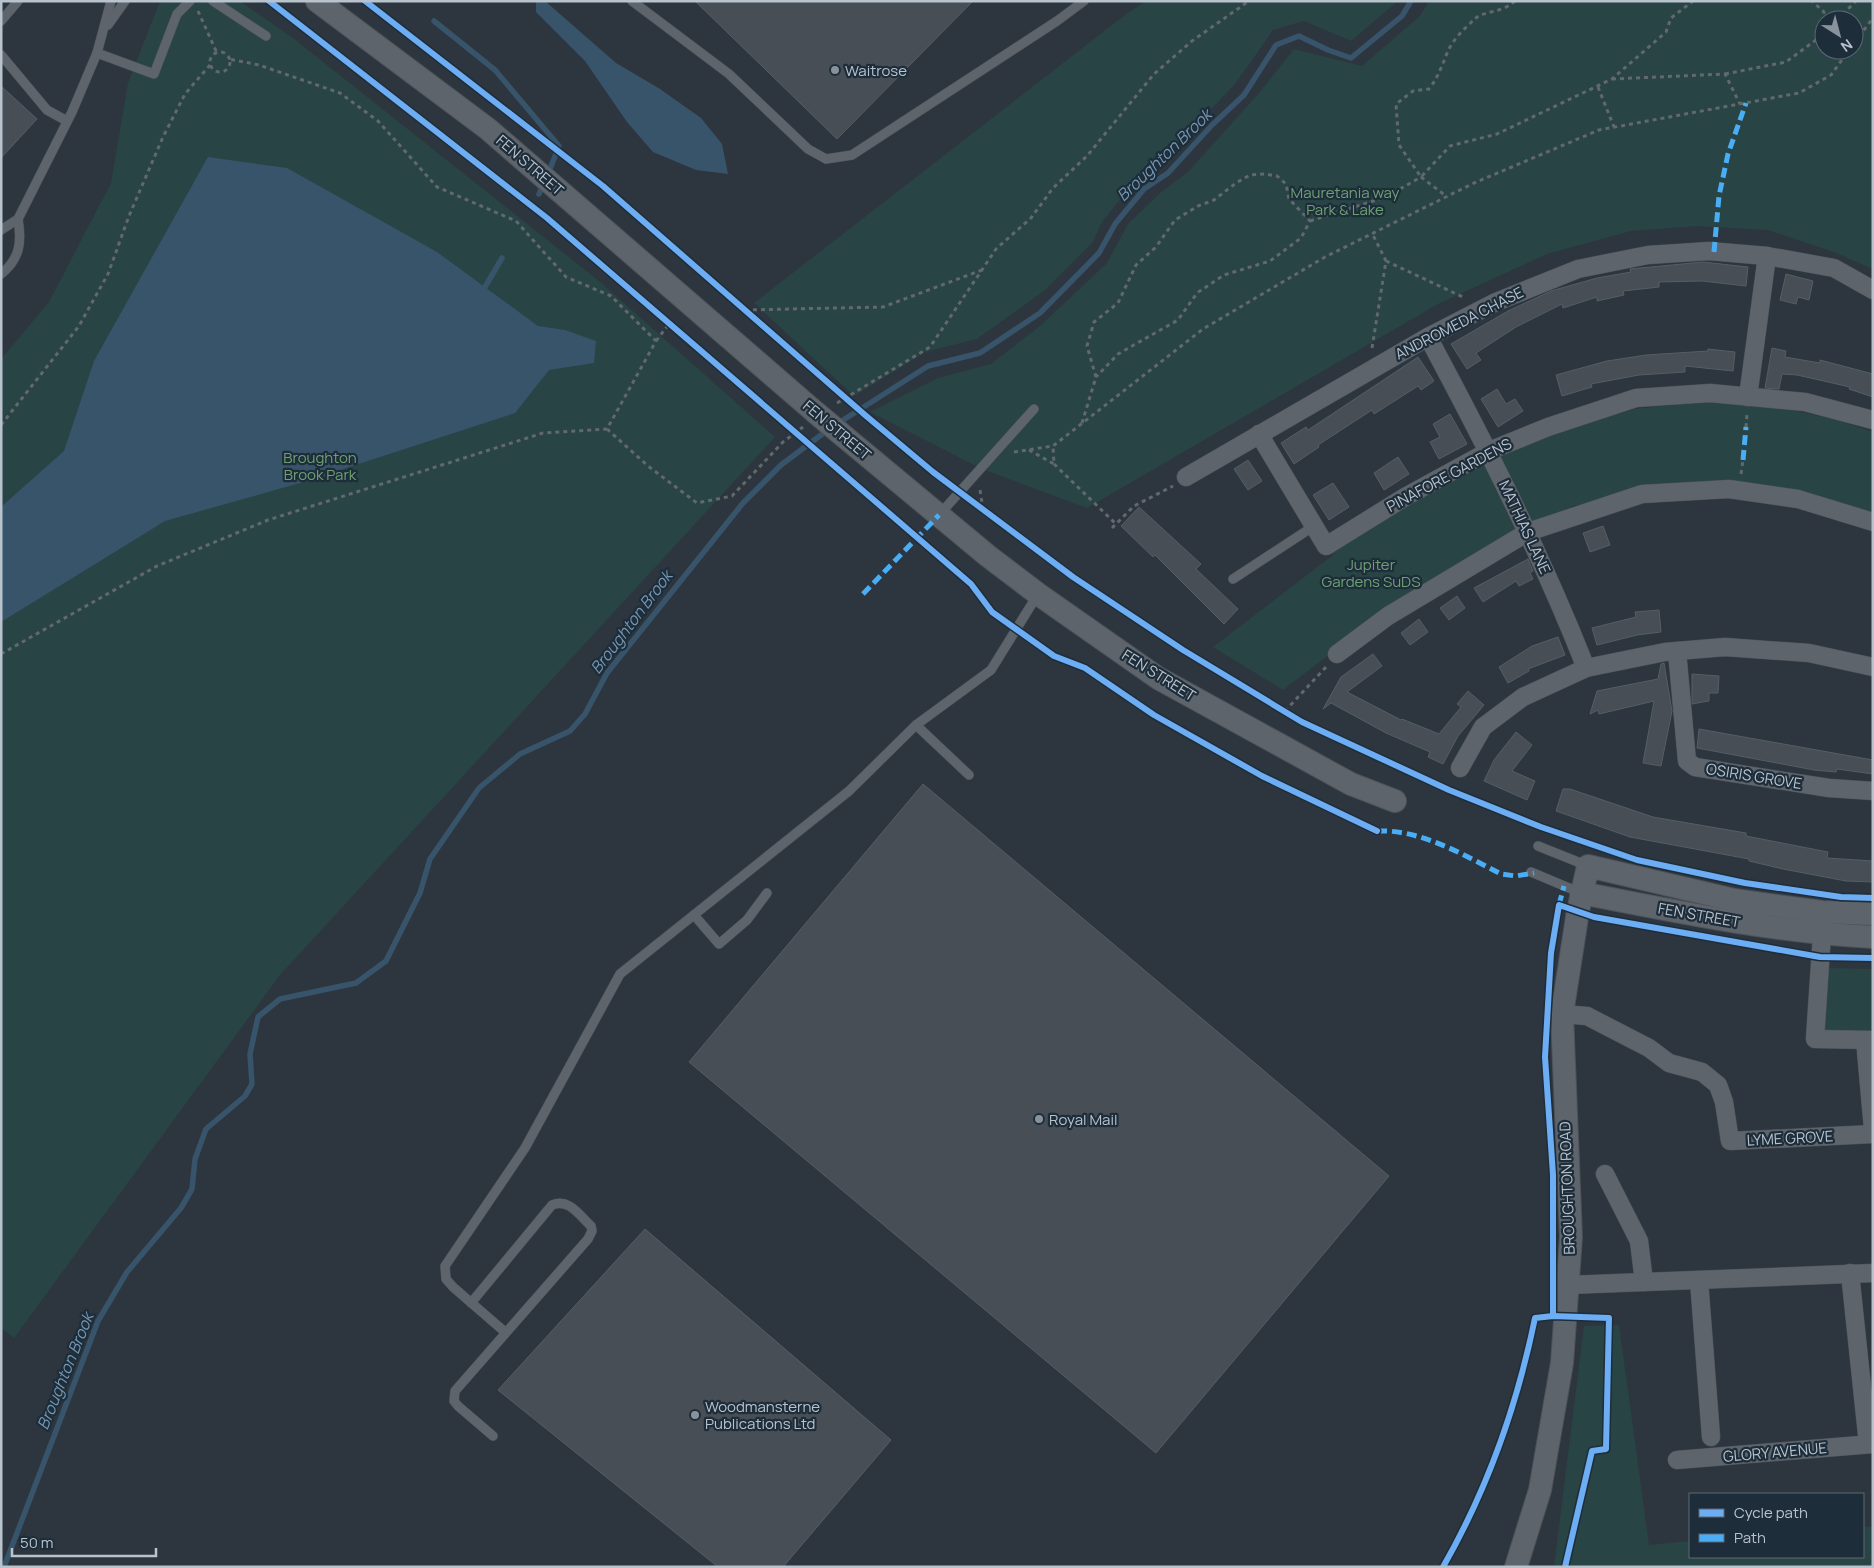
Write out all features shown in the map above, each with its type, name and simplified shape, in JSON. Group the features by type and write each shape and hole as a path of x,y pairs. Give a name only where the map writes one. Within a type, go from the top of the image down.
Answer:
{"street":[{"name":"FEN STREET","path":"318,1 488,129 817,415 1038,594 1158,678 1351,784 1396,801"},
{"name":"ANDROMEDA CHASE","path":"1186,477 1428,337 1486,307 1578,269 1648,255 1709,251 1767,256 1834,268 1873,290"},
{"path":"1748,404 1767,256"},
{"name":"MATHIAS LANE","path":"1428,337 1489,451 1528,532 1586,668"},
{"name":"PINAFORE GARDENS","path":"1314,526 1326,546 1405,497 1489,451 1548,427 1636,398 1710,393 1748,404 1805,402 1873,420"},
{"path":"1259,434 1314,526"},
{"path":"1337,654 1388,616 1528,532 1642,494 1729,489 1798,499 1873,522"},
{"path":"1460,768 1483,727 1523,697 1586,668 1677,651 1725,647 1786,650 1873,667"},
{"name":"OSIRIS GROVE","path":"1677,651 1687,761 1694,767 1829,788 1873,791"},
{"name":"FEN STREET","path":"1588,866 1734,900 1822,912 1873,914"},
{"name":"BROUGHTON ROAD","path":"1516,1567 1540,1490 1562,1363 1571,1237 1562,1014 1581,894 1588,866"},
{"name":"FEN STREET","path":"1581,894 1732,922 1822,934 1873,937"},
{"path":"1822,934 1815,1039 1869,1040 1873,1129"},
{"name":"LYME GROVE","path":"1562,1014 1587,1016 1649,1048 1670,1063 1702,1072 1718,1085 1724,1102 1730,1141 1873,1134"},
{"path":"1605,1174 1640,1241 1644,1282"},
{"path":"1850,1273 1870,1444"},
{"path":"1568,1285 1873,1273"},
{"path":"1699,1280 1711,1437"},
{"name":"GLORY AVENUE","path":"1678,1460 1870,1444"}],"lane":[{"path":"1,21 18,1"},
{"path":"1,230 18,219 67,121 97,53 111,1"},
{"path":"104,29 125,1"},
{"path":"97,53 154,74 177,14 190,1"},
{"path":"213,1 266,36"},
{"path":"632,1 730,74 808,149 826,159 852,155 1057,21 1084,1"},
{"path":"1,55 47,110 67,121"},
{"path":"1,274 15,260 20,236 18,219"},
{"path":"940,515 1034,409"},
{"path":"1233,579 1314,526"},
{"path":"505,1332 446,1279 444,1272 447,1260 525,1148 620,974 849,791 916,725 991,670 1038,594"},
{"path":"916,725 969,775"},
{"name":"FEN STREET","path":"1538,846 1588,866"},
{"name":"FEN STREET","path":"1531,872 1581,894"},
{"path":"694,915 719,944 747,920 767,893"},
{"path":"471,1303 552,1205 560,1202 566,1203 591,1226 592,1230 588,1239 460,1383 455,1391 454,1397 458,1406 493,1436"}],"path":[{"path":"1,654 157,566 268,520 544,433 607,429 648,466 697,503 732,496 783,442 817,415 930,347 996,249 1030,218 1053,188 1087,156 1154,74 1192,41 1249,1"},
{"path":"1446,196 1421,177 1398,145 1396,104 1412,91 1429,89 1440,74 1449,49 1462,31 1479,16 1505,10 1514,1"},
{"path":"1082,424 1096,377 1118,354 1178,320 1197,292 1224,275 1270,261 1301,238 1310,221 1386,197 1421,177 1450,146 1497,134 1612,79 1666,32 1671,18 1693,1"},
{"path":"1812,1 1822,10"},
{"path":"1816,4 1820,1"},
{"path":"1847,10 1856,1"},
{"path":"198,10 217,53"},
{"path":"1864,30 1873,18"},
{"path":"1612,79 1725,74 1786,62 1814,42"},
{"path":"229,59 228,68 223,72 216,72 210,65 210,59 217,53 224,53 229,59 259,65 340,94 378,121 437,187 516,221 566,277 611,296 656,341"},
{"path":"1008,456 1028,450 1053,446 1203,329 1325,257 1446,196 1599,130 1799,93 1831,75 1842,60"},
{"path":"1,425 79,326 108,274 129,216 163,137 185,94 210,65"},
{"path":"1725,74 1740,104"},
{"path":"1598,87 1614,127"},
{"path":"1096,377 1087,346 1094,322 1118,303 1136,265 1156,247 1175,220 1198,206 1214,200 1236,183 1250,176 1265,174 1277,176 1286,184 1289,199 1310,221"},
{"path":"1368,371 1386,261 1372,233"},
{"path":"1386,261 1486,307"},
{"path":"745,310 883,308 982,270"},
{"path":"738,303 752,316"},
{"path":"663,318 677,330"},
{"path":"607,429 656,341 669,324"},
{"path":"840,392 853,404"},
{"path":"1746,427 1748,404"},
{"path":"788,427 802,439"},
{"path":"1053,446 1054,464"},
{"path":"1028,450 1054,464 1116,524"},
{"path":"1741,477 1743,460"},
{"path":"978,472 982,509"},
{"path":"1112,528 1134,506 1169,489 1186,477"},
{"path":"960,492 990,515"},
{"path":"1285,711 1337,654"},
{"path":"1276,706 1294,716"}],"green space":[{"name":"Broughton Brook Park","path":"162,1 240,1 293,38 599,281 775,437 280,975 14,1338 1,1328 1,359 49,302 111,183 128,83 158,6"},
{"path":"1146,1 1398,1 1351,41 1304,21 1273,30 1235,84 1163,160 1139,176 1102,222 1093,242 1045,290 977,339 925,352 854,396 754,303 1126,14"},
{"name":"Mauretania way Park & Lake","path":"1429,1 1873,1 1873,269 1834,252 1768,230 1698,226 1631,231 1547,254 1438,304 1087,508 982,469 870,412 938,378 991,364 1040,326 1107,263 1128,224 1160,193 1188,172 1259,93 1294,49 1362,66 1420,16"},
{"name":"Jupiter Gardens SuDS","path":"1706,401 1782,408 1837,420 1873,432 1873,512 1783,491 1576,505 1546,518 1330,654 1283,690 1213,647 1333,555 1331,549 1396,508 1531,439 1635,409"},
{"path":"1826,968 1873,969 1873,1031 1822,1032"},
{"path":"1619,1325 1649,1545 1689,1541 1689,1558 1864,1558 1864,1527 1873,1526 1873,1567 1554,1567 1584,1326"}],"water":[{"path":"536,1 545,1 616,63 660,89 701,118 722,144 728,174 696,170 653,152 627,122 585,61 536,12"},
{"path":"208,157 287,168 437,252 538,326 565,330 596,341 594,363 549,370 515,413 300,483 165,521 1,622 1,507 64,451 94,361"}],"building":[{"name":"Waitrose","path":"695,1 973,1 837,139"},
{"path":"1,86 37,119 1,158"},
{"path":"1703,262 1748,267 1746,286 1702,281 1659,282 1659,287 1623,291 1624,295 1597,301 1597,297 1563,308 1562,304 1516,327 1476,353 1481,360 1467,369 1451,344 1508,311 1551,291 1597,278 1631,272 1630,269"},
{"path":"1786,274 1813,281 1809,300 1798,297 1796,304 1780,300"},
{"path":"1772,348 1786,351 1785,357 1820,363 1820,360 1873,374 1873,397 1849,389 1850,387 1797,375 1782,374 1779,389 1765,388"},
{"path":"1708,349 1735,352 1733,371 1685,366 1685,372 1639,375 1591,384 1592,387 1562,396 1556,375 1607,361 1646,355 1708,351"},
{"path":"1418,357 1434,381 1421,390 1418,386 1374,414 1372,410 1318,445 1319,447 1294,464 1281,443 1306,427 1308,430"},
{"path":"1497,389 1506,404 1515,399 1523,411 1498,427 1481,399"},
{"path":"1450,414 1467,444 1439,459 1430,442 1440,437 1433,424"},
{"path":"1398,457 1409,474 1384,490 1374,473"},
{"path":"1248,460 1262,481 1248,490 1234,469"},
{"path":"1333,483 1349,507 1329,520 1313,495"},
{"path":"1139,507 1201,564 1196,569 1238,609 1224,624 1155,555 1153,557 1121,526"},
{"path":"1603,526 1610,545 1590,552 1583,533"},
{"path":"1528,559 1533,571 1530,573 1533,579 1519,586 1516,581 1483,602 1474,588"},
{"path":"1457,596 1465,608 1449,620 1440,608"},
{"path":"1659,610 1661,632 1637,635 1597,645 1592,628 1636,617 1635,612"},
{"path":"1419,619 1428,632 1410,645 1401,633"},
{"path":"1558,637 1565,655 1528,669 1529,671 1508,683 1499,667 1532,646"},
{"path":"1373,654 1382,666 1347,692 1401,720 1439,734 1461,707 1457,704 1468,691 1484,705 1458,736 1443,764 1428,757 1430,752 1386,733 1331,703 1323,709 1341,677"},
{"path":"1664,663 1672,711 1661,766 1643,763 1654,701 1599,714 1598,710 1590,714 1597,691 1658,679 1661,664"},
{"path":"1692,674 1719,676 1718,693 1709,693 1709,701 1692,704"},
{"path":"1699,729 1873,760 1873,774 1837,769 1836,772 1814,770 1697,748"},
{"path":"1516,732 1532,745 1512,771 1535,781 1527,800 1484,781 1494,760"},
{"name":"Royal Mail","path":"923,784 1389,1176 1156,1453 689,1062"},
{"path":"1563,789 1570,789 1653,817 1746,833 1746,836 1828,852 1827,858 1873,861 1873,882 1846,881 1783,869 1749,861 1749,859 1630,837 1556,811"},
{"name":"Woodmansterne Publications Ltd","path":"645,1229 891,1440 783,1567 718,1567 498,1390"}],"waterway":[{"name":"Broughton Brook","path":"837,424 928,366 980,353 1040,313 1099,253 1115,224 1144,189 1168,173 1212,125 1244,95 1276,45 1299,36 1328,50 1351,58 1402,16 1411,1"},
{"path":"434,21 495,70 559,146 548,174"},
{"path":"539,194 543,185"},
{"path":"485,287 502,258"},
{"name":"Broughton Brook","path":"4,1567 98,1321 127,1272 181,1208 192,1189 195,1159 206,1129 245,1096 252,1084 250,1054 258,1017 280,999 356,983 386,961 420,893 430,859 479,788 520,754 570,731 585,714 607,673 743,503 781,465 829,429"}],"marked path":[{"path":"1714,252 1719,196 1728,154 1746,103"},
{"path":"1743,460 1746,427"},
{"path":"863,594 939,515"},
{"path":"1377,831 1393,831 1425,839 1457,852 1501,874 1516,876 1534,873"},
{"path":"1559,905 1564,886"}],"cycle path":[{"path":"269,1 547,218 971,584 992,612 1054,656 1085,668 1154,715 1262,776 1377,831"},
{"path":"365,1 603,186 933,472 1073,577 1183,650 1302,722 1449,790 1541,827 1637,860 1745,883 1841,897 1873,898"},
{"path":"1553,1316 1553,1175 1545,1057 1551,953 1559,905 1594,917 1820,957 1873,958"},
{"path":"1443,1567 1459,1538 1499,1447 1528,1351 1535,1318 1553,1316 1609,1318 1606,1449 1592,1451 1565,1567"}],"place":[{"name":"Waitrose","path":"835,70"},
{"name":"Royal Mail","path":"1039,1119"},
{"name":"Woodmansterne Publications Ltd","path":"695,1415"}]}
